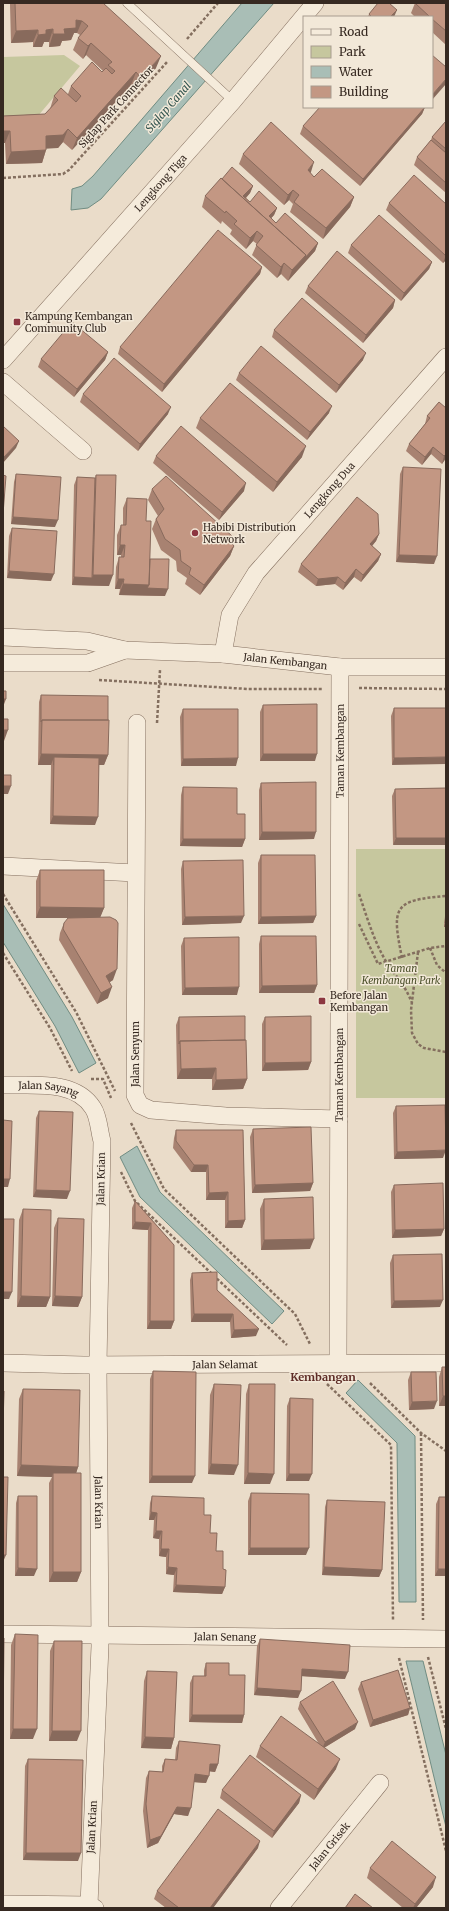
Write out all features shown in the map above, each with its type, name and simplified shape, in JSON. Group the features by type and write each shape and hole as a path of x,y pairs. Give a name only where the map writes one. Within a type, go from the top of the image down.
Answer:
{"street":[{"name":"Lengkong Tiga","path":"305,16 316,3"},
{"name":"Lengkong Tiga","path":"3,360 233,101 303,18"},
{"name":"Lengkong Dua","path":"223,654 230,615 256,573 446,357"},
{"path":"3,382 83,451"},
{"name":"Jalan Kembangan","path":"3,637 87,641 125,650 160,650 223,654 340,667 446,667"},
{"name":"Jalan Kembangan","path":"3,663 88,663 125,650"},
{"name":"Taman Kembangan","path":"338,1364 340,667"},
{"name":"Jalan Senyum","path":"136,728 135,1095 140,1105 151,1110 226,1116 339,1119"},
{"path":"3,866 135,873"},
{"name":"Jalan Sayang","path":"3,1086 63,1088 78,1093 92,1106"},
{"name":"Jalan Krian","path":"92,1106 102,1141 98,1365 100,1636 92,1906"},
{"name":"Jalan Selamat","path":"3,1363 98,1365 446,1363"},
{"name":"Jalan Senang","path":"3,1634 446,1639"},
{"name":"Jalan Grisek","path":"279,1908 380,1783"},
{"path":"3,1904 92,1906"}],"lane":[{"path":"127,3 179,53 233,101"}],"path":[{"name":"Siglap Park Connector","path":"3,178 63,174 69,170 179,53 218,3"},
{"path":"136,728 148,733 154,731 157,727 160,684 160,650"},
{"path":"98,680 248,689 446,689"},
{"path":"358,889 371,927 387,963 405,986 412,1002"},
{"path":"402,958 396,926 398,910 404,905 417,899 446,896"},
{"path":"357,917 374,959 378,964 387,963 430,948 446,946"},
{"path":"430,948 438,965 446,973"},
{"path":"418,952 410,1018 414,1038 424,1048 446,1052"},
{"path":"3,953 50,1028 73,1073"},
{"path":"90,1079 103,1079 113,1103"},
{"path":"92,1106 117,1096 135,1095"},
{"path":"120,1168 135,1201 307,1364"},
{"path":"365,1379 421,1433 446,1451"},
{"path":"421,1433 424,1638 446,1729"}],"green space":[{"path":"64,55 80,66 32,123 3,123 3,57"},
{"name":"Taman Kembangan Park","path":"356,849 446,849 446,1098 356,1098"}],"water":[{"name":"Siglap Canal","path":"242,3 274,3 101,199 88,208 71,210 72,189 82,186 93,176"},
{"path":"3,904 72,1017 96,1063 79,1073 55,1026 3,942"},
{"path":"137,1146 160,1192 284,1311 272,1324 140,1197 120,1157"},
{"path":"358,1380 415,1436 416,1602 399,1602 397,1443 346,1393"},
{"path":"406,1661 423,1661 446,1755 446,1827"}],"building":[{"path":"15,3 103,3 161,56 141,78 136,72 77,138 68,129 63,135 46,136 46,150 11,152 10,131 3,131 3,116 45,114 58,100 54,96 61,88 76,102 81,96 71,86 92,62 102,72 106,68 112,74 115,71 108,65 112,62 91,43 88,46 78,38 88,26 82,21 76,20 76,28 64,29 65,34 53,34 53,29 46,30 46,34 38,35 38,30 16,31"},
{"path":"378,3 389,3 397,10 391,16 371,16 369,14"},
{"path":"415,3 446,3 446,31 433,20 433,16 429,16"},
{"path":"433,56 446,67 446,79 433,94"},
{"path":"319,108 424,108 363,179 303,126"},
{"path":"446,121 446,149 432,137"},
{"path":"271,122 314,162 308,170 314,177 322,169 354,197 326,228 294,202 299,195 293,190 288,195 243,154"},
{"path":"431,140 446,153 446,183 417,157"},
{"path":"232,167 253,186 243,196 250,202 259,191 277,208 269,216 276,223 285,213 318,243 305,258 306,255 222,179"},
{"path":"414,175 446,204 446,256 389,203"},
{"path":"221,178 306,255 292,270 284,263 281,267 256,245 263,236 257,231 250,238 234,224 237,221 205,196"},
{"path":"379,215 432,262 404,293 351,245"},
{"path":"218,230 262,267 164,384 120,347"},
{"path":"337,251 395,300 366,335 308,286"},
{"path":"302,298 366,353 339,385 274,330"},
{"path":"72,322 108,352 77,389 41,359"},
{"path":"261,346 332,406 310,432 239,373"},
{"path":"114,358 171,407 140,444 83,394"},
{"path":"230,383 306,446 277,482 200,418"},
{"path":"439,402 446,408 446,454 444,456 433,447 425,457 409,444 430,418 427,416"},
{"path":"3,426 19,441 4,457 3,456"},
{"path":"181,426 246,483 222,512 156,456"},
{"path":"403,467 441,469 437,556 399,555"},
{"path":"16,474 61,477 58,520 13,517"},
{"path":"3,475 6,476 3,514"},
{"path":"96,475 116,475 113,575 93,575"},
{"path":"166,476 232,536 227,538 234,546 204,585 189,574 191,568 181,561 180,550 165,539 156,519 164,509 152,489"},
{"path":"77,477 95,478 92,578 74,577"},
{"path":"357,497 378,514 379,534 370,544 381,554 363,575 356,569 345,583 338,577 318,579 301,564"},
{"path":"127,498 147,499 146,521 151,521 149,585 123,584 124,579 118,579 119,557 124,557 125,545 120,545 121,525 126,525"},
{"path":"12,528 57,531 54,574 9,571"},
{"path":"150,559 169,559 168,589 147,588 149,585"},
{"path":"3,691 6,691 6,699 3,699"},
{"path":"41,695 108,696 108,720 42,720 41,722"},
{"path":"317,704 317,754 263,754 263,705"},
{"path":"394,708 446,708 446,757 394,758"},
{"path":"183,709 238,709 238,758 183,759"},
{"path":"3,719 8,719 8,730 3,730"},
{"path":"42,720 109,720 108,755 41,754"},
{"path":"54,757 99,758 98,817 53,816"},
{"path":"3,775 11,775 11,786 3,786"},
{"path":"316,782 316,832 262,832 261,783"},
{"path":"183,787 237,788 237,814 245,814 245,839 183,839"},
{"path":"446,788 446,838 396,838 395,789"},
{"path":"261,855 315,855 316,916 261,917"},
{"path":"243,860 244,916 185,917 183,861"},
{"path":"40,870 104,870 104,908 40,907"},
{"path":"110,917 118,923 117,969 106,976 112,987 101,993 63,929 64,923 68,918"},
{"path":"261,936 316,936 317,985 262,986"},
{"path":"239,937 239,987 185,988 184,938"},
{"path":"245,1016 245,1040 180,1041 179,1044 179,1017"},
{"path":"311,1016 311,1062 265,1063 265,1017"},
{"path":"246,1040 247,1079 216,1080 216,1068 181,1069 180,1041"},
{"path":"445,1105 446,1150 397,1152 396,1106"},
{"path":"39,1111 73,1112 70,1191 36,1190"},
{"path":"3,1120 12,1121 10,1179 3,1179"},
{"path":"311,1127 313,1183 255,1185 253,1129"},
{"path":"176,1130 243,1130 245,1220 228,1221 228,1192 209,1193 208,1165 194,1165 176,1141"},
{"path":"443,1183 444,1229 395,1230 394,1185"},
{"path":"313,1197 314,1239 264,1240 264,1199"},
{"path":"135,1201 174,1245 174,1321 150,1321 151,1223 135,1222"},
{"path":"23,1209 51,1210 50,1297 21,1296"},
{"path":"58,1218 84,1219 82,1297 55,1296"},
{"path":"3,1219 14,1219 12,1292 3,1292"},
{"path":"442,1254 443,1300 394,1301 393,1255"},
{"path":"217,1272 217,1290 259,1329 234,1330 233,1314 194,1314 192,1273"},
{"path":"442,1367 446,1367 446,1396 443,1396"},
{"path":"153,1371 196,1372 195,1476 152,1476"},
{"path":"411,1372 436,1372 437,1401 412,1402"},
{"path":"214,1384 241,1385 238,1465 211,1464"},
{"path":"249,1384 275,1384 274,1474 248,1473"},
{"path":"23,1389 80,1390 78,1467 21,1465"},
{"path":"3,1391 4,1391 3,1425"},
{"path":"290,1398 313,1399 312,1474 289,1474"},
{"path":"53,1473 81,1473 81,1572 53,1572"},
{"path":"3,1477 8,1477 6,1555 3,1555"},
{"path":"251,1493 309,1494 309,1548 250,1548"},
{"path":"18,1496 37,1496 37,1569 18,1568"},
{"path":"152,1496 204,1498 204,1515 211,1515 210,1533 217,1533 216,1551 223,1551 223,1569 226,1570 225,1587 176,1585 177,1568 168,1567 169,1549 161,1549 162,1531 156,1531 157,1513 151,1512"},
{"path":"439,1497 446,1497 446,1569 438,1569"},
{"path":"327,1500 385,1502 382,1570 324,1567"},
{"path":"15,1634 38,1635 37,1729 13,1729"},
{"path":"3,1638 4,1638 3,1724"},
{"path":"260,1639 350,1645 348,1672 302,1669 301,1691 257,1688"},
{"path":"54,1641 82,1641 81,1731 52,1731"},
{"path":"206,1663 229,1663 229,1675 245,1675 244,1715 192,1715 193,1676 206,1676"},
{"path":"398,1670 410,1708 373,1720 361,1682"},
{"path":"147,1671 177,1672 174,1738 145,1737"},
{"path":"333,1681 358,1722 325,1742 300,1702"},
{"path":"281,1716 340,1759 318,1789 260,1746"},
{"path":"179,1741 220,1745 218,1764 210,1764 209,1776 195,1774 191,1808 177,1807 161,1836 150,1840 146,1804 149,1771 163,1772 165,1759 177,1760"},
{"path":"250,1755 301,1795 274,1831 222,1790"},
{"path":"28,1759 83,1760 81,1853 26,1853"},
{"path":"218,1809 260,1841 210,1908 179,1908 157,1891"},
{"path":"392,1841 436,1877 415,1904 370,1868"},
{"path":"355,1894 373,1908 345,1908"}],"place":[{"name":"Kampung Kembangan Community Club","path":"17,322"},
{"name":"Habibi Distribution Network","path":"195,533"},
{"name":"Before Jalan Kembangan","path":"322,1001"}],"district":[{"name":"Kembangan","path":"323,1377"}]}
